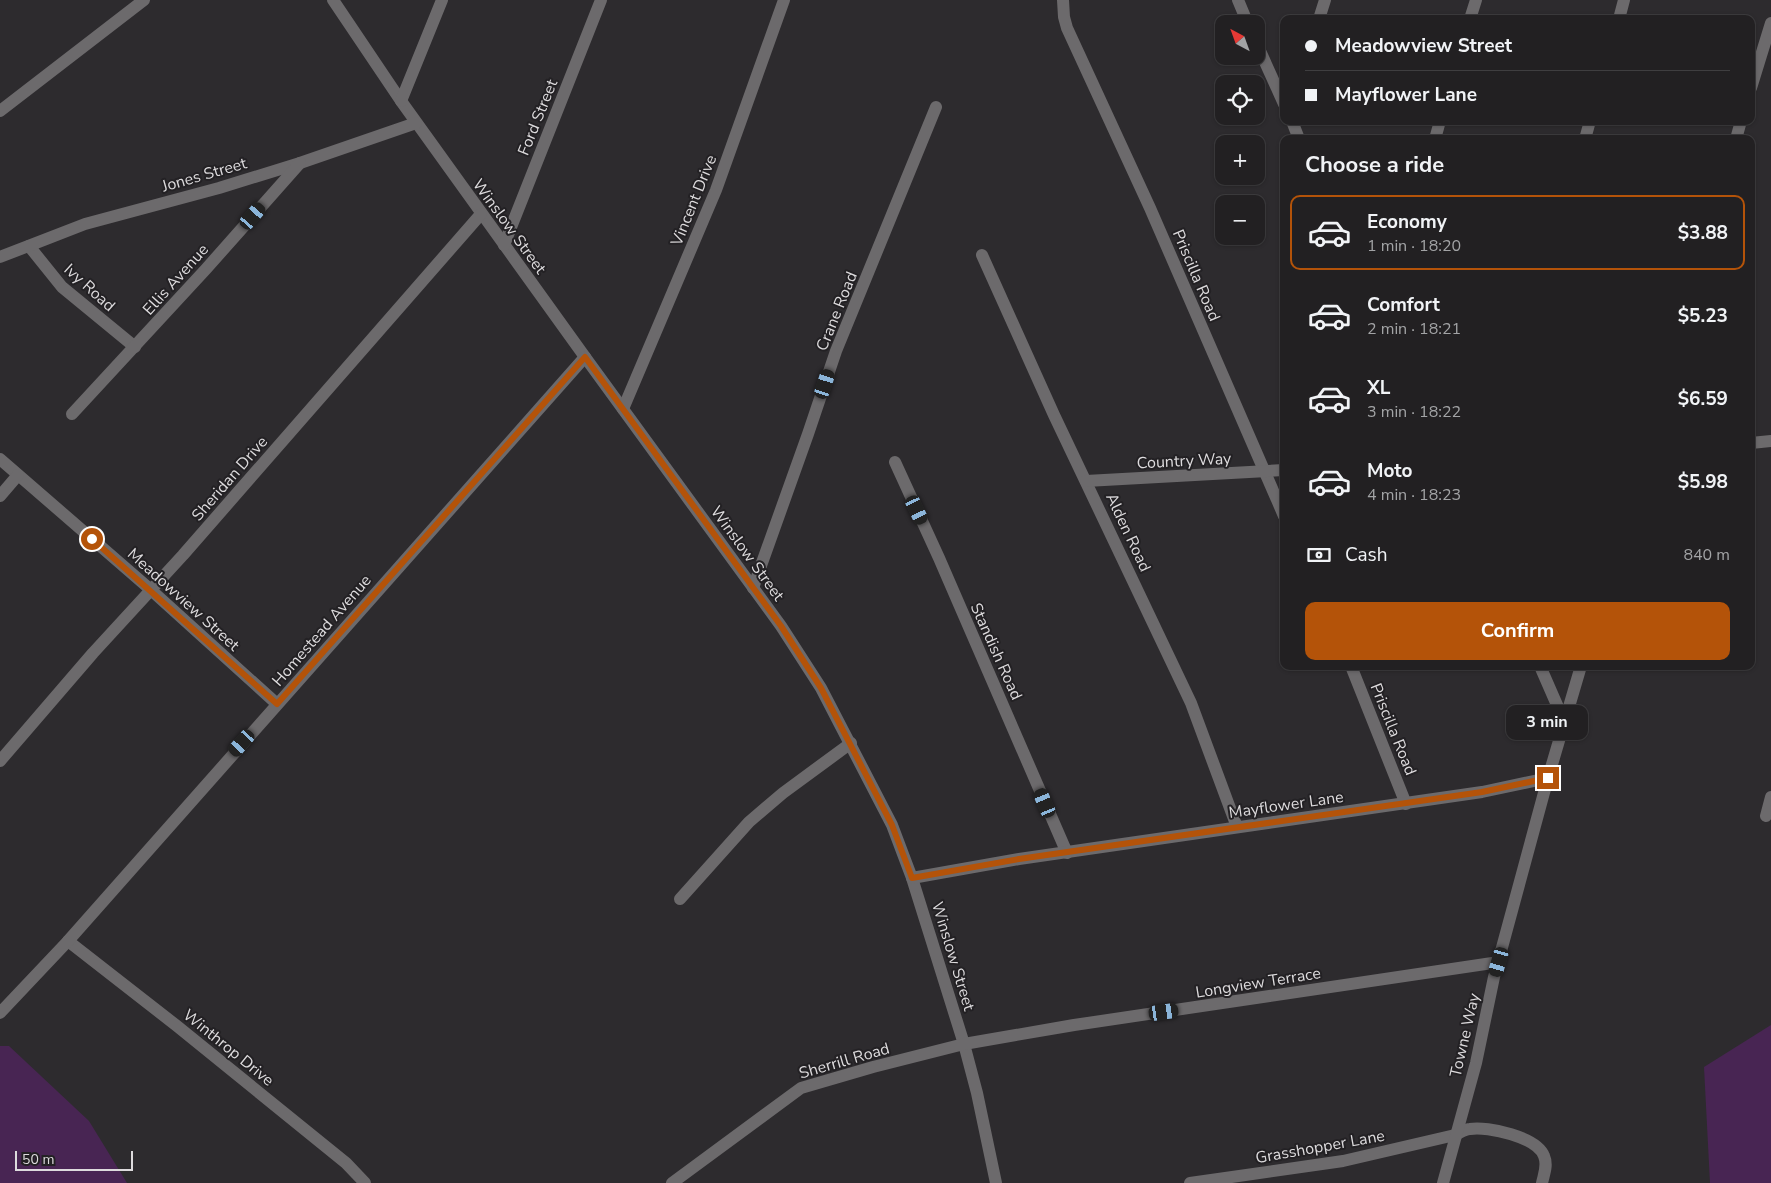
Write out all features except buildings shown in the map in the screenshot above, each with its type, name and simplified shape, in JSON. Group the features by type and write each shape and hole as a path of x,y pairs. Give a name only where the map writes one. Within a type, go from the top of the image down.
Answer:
{"street":[{"path":"0,111 144,0"},
{"name":"Winslow Street","path":"333,0 416,123 781,626 821,688 892,825 912,878 964,1044 977,1093 996,1183"},
{"path":"401,101 442,0"},
{"name":"Ford Street","path":"504,245 601,0"},
{"name":"Vincent Drive","path":"623,408 716,190 784,0"},
{"name":"Priscilla Road","path":"1063,0 1064,17 1076,48 1150,208 1280,507"},
{"path":"1238,0 1244,15"},
{"path":"1320,15 1325,0"},
{"path":"1471,15 1476,0"},
{"path":"1620,15 1624,0"},
{"path":"1755,75 1771,23"},
{"path":"1265,62 1280,94"},
{"name":"Crane Road","path":"753,588 836,351 936,107"},
{"name":"Jones Street","path":"0,257 85,224 218,188 300,163 416,123"},
{"name":"Ellis Avenue","path":"72,414 135,347 300,163"},
{"name":"Sheridan Drive","path":"0,761 481,214"},
{"name":"Ivy Road","path":"28,246 62,287 135,347"},
{"name":"Alden Road","path":"982,255 1054,415 1191,703 1237,827"},
{"name":"Homestead Avenue","path":"0,1012 68,941 585,357"},
{"path":"1755,442 1771,442"},
{"name":"Meadowview Street","path":"0,459 151,590 277,704"},
{"name":"Standish Road","path":"895,462 939,558 1067,852"},
{"name":"Country Way","path":"1086,480 1280,470"},
{"path":"0,496 18,475"},
{"name":"Priscilla Road","path":"1352,670 1406,804"},
{"path":"1542,670 1564,721"},
{"path":"1548,778 1580,670"},
{"path":"680,898 749,822 783,793 851,743"},
{"name":"Mayflower Lane","path":"912,878 1019,859 1406,804 1482,792 1548,778"},
{"name":"Towne Way","path":"1443,1183 1476,1063 1499,962 1548,778"},
{"path":"1766,816 1771,797"},
{"name":"Winthrop Drive","path":"68,941 177,1026 346,1163 365,1183"},
{"name":"Longview Terrace","path":"964,1044 1074,1025 1499,962"},
{"name":"Sherrill Road","path":"672,1183 801,1088 964,1044"},
{"name":"Grasshopper Lane","path":"1190,1183 1343,1161 1455,1135 1469,1128 1498,1131 1526,1138 1534,1144 1545,1158 1545,1171 1542,1183"}],"shaded area":[{"path":"1771,1025 1771,1183 1710,1183 1704,1067"},
{"path":"0,1046 9,1046 89,1121 127,1183 0,1183"}],"route":[{"path":"92,539 277,704 585,357 781,626 821,688 876,791 892,825 912,878 1019,859 1406,804 1482,792 1548,778"}]}
